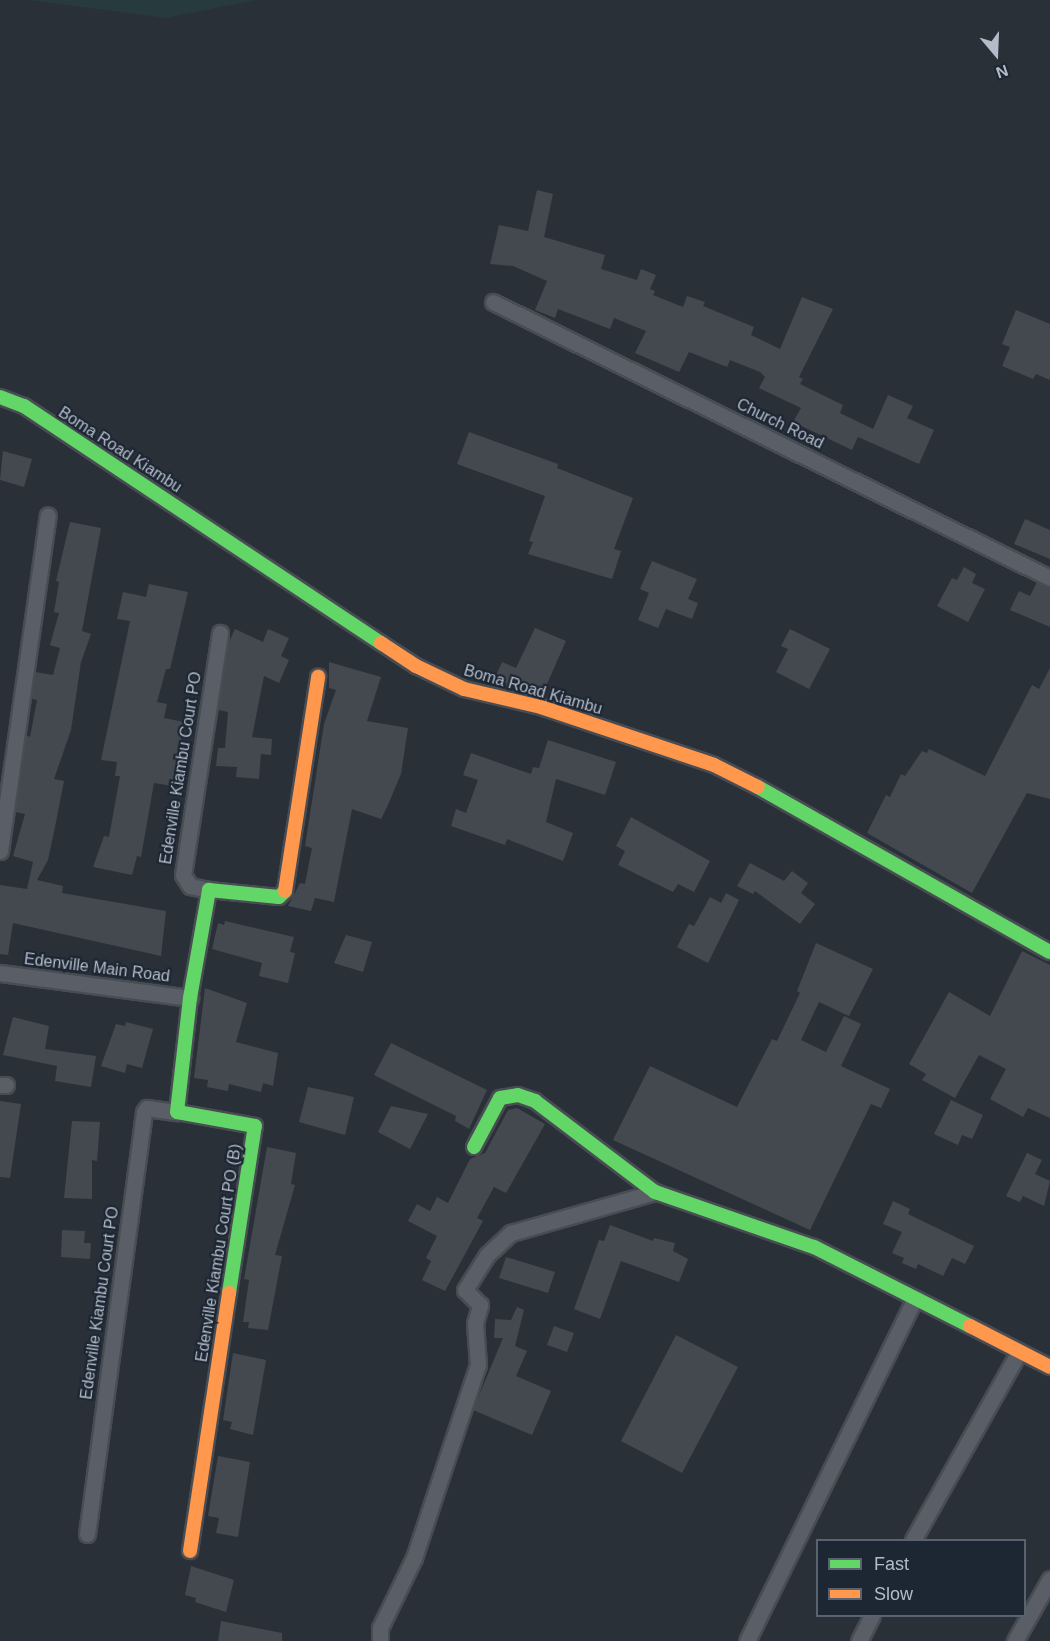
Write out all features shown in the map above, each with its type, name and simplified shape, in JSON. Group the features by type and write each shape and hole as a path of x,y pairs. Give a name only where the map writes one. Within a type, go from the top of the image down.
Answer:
{"street":[{"name":"Church Road","path":"493,302 1050,578"},
{"name":"Boma Road Kiambu","path":"0,397 24,406 417,666 464,689 541,707 714,765 784,800 1050,952"},
{"path":"0,851 48,515"},
{"name":"Edenville Kiambu Court PO","path":"209,890 190,886 183,875 220,633"},
{"path":"177,1112 190,998 209,890 279,897 285,892 318,677"},
{"name":"Edenville Main Road","path":"0,973 190,998"},
{"path":"474,1147 500,1098 518,1095 535,1101 655,1192 814,1247 914,1300 1050,1367"},
{"name":"Edenville Kiambu Court PO","path":"87,1534 144,1112 147,1108 177,1112"},
{"name":"Edenville Kiambu Court PO (B)","path":"177,1112 255,1126 190,1551"},
{"path":"380,1641 380,1628 414,1558 478,1365 476,1323 480,1305 465,1290 487,1255 511,1233 655,1192"},
{"path":"747,1641 914,1300"},
{"path":"913,1539 1020,1352"},
{"path":"1015,1641 1050,1579"},
{"path":"859,1641 871,1617"}],"green space":[{"path":"29,0 257,0 165,18"}],"building":[{"path":"537,190 553,194 544,237 605,255 601,269 637,280 641,269 656,275 650,289 655,291 653,295 683,307 687,296 705,302 703,306 754,327 751,335 780,349 802,297 833,309 799,377 803,379 800,384 843,405 840,413 873,429 888,395 913,406 907,418 934,430 919,464 858,437 852,450 793,422 801,408 759,388 765,377 760,372 730,360 727,367 689,352 679,372 635,353 646,331 614,318 610,329 558,309 555,318 535,310 547,281 513,266 490,264 499,225 528,231"},
{"path":"1016,310 1050,324 1050,380 1036,374 1033,379 1002,366 1010,347 1002,344"},
{"path":"469,432 558,464 557,468 633,498 614,549 621,551 612,579 528,554 533,542 529,541 545,496 457,464"},
{"path":"3,451 32,459 24,487 0,480"},
{"path":"1025,519 1050,530 1050,559 1014,544"},
{"path":"70,522 101,528 82,631 91,634 81,662 71,730 54,779 64,781 48,860 37,880 63,886 62,893 166,911 161,956 13,923 8,955 0,954 0,885 27,889 33,862 13,856 25,814 15,812 26,735 30,737 37,700 32,699 35,672 53,675 60,648 50,645 59,613 54,612 59,582 56,581"},
{"path":"652,561 697,579 688,599 698,603 692,619 666,609 658,628 638,620 649,593 640,589"},
{"path":"964,567 976,574 972,583 985,589 968,622 937,606 952,578 957,580"},
{"path":"1037,582 1050,588 1050,627 1010,610 1019,591 1030,596"},
{"path":"149,584 188,592 170,669 166,669 157,702 167,704 164,718 184,722 173,786 154,783 141,857 137,856 132,875 93,867 104,836 109,837 120,776 115,776 117,762 101,760 130,621 117,619 123,592 146,597"},
{"path":"535,628 566,641 543,693 513,680 510,687 493,683 502,662 516,668"},
{"path":"235,629 263,642 268,629 289,638 281,656 289,660 279,683 264,676 252,737 272,739 271,755 261,754 259,779 236,777 237,767 216,766 218,748 225,748 228,712 218,710 228,644"},
{"path":"790,629 830,649 809,689 776,672 788,649 781,646"},
{"path":"329,662 381,677 367,721 408,728 401,774 381,819 352,809 334,902 315,898 311,911 288,906 300,883 305,884 312,848 305,846 324,724 336,690 329,688"},
{"path":"1050,668 1050,799 1027,793 972,893 867,833 886,795 890,797 901,774 905,776 922,751 927,753 929,749 985,776 1032,685 1039,689"},
{"path":"548,740 616,762 605,795 556,779 546,822 573,833 563,861 507,839 505,845 451,826 456,809 466,813 478,780 463,775 471,753 531,774 533,767 539,768"},
{"path":"631,817 710,861 694,892 678,884 673,892 618,865 625,851 616,846"},
{"path":"750,863 784,881 792,871 808,883 801,893 815,904 800,924 755,891 753,894 737,886"},
{"path":"726,893 739,900 708,963 677,947 689,924 694,926 710,897 721,903"},
{"path":"225,921 294,937 290,952 295,953 288,983 259,976 262,963 212,949 218,923 224,925"},
{"path":"346,935 372,942 363,972 334,963"},
{"path":"816,943 873,969 849,1016 819,1002 801,1040 826,1052 844,1016 861,1024 841,1066 890,1089 881,1108 871,1104 810,1230 613,1140 650,1066 737,1107 772,1039 777,1041 800,993 797,991"},
{"path":"1022,951 1050,965 1050,1118 1028,1108 1023,1117 990,1099 1006,1069 979,1055 955,1098 922,1080 926,1074 909,1064 949,992 990,1016"},
{"path":"205,988 247,1003 236,1042 278,1053 273,1086 263,1083 261,1092 229,1084 228,1091 207,1087 208,1080 194,1078"},
{"path":"13,1017 49,1026 45,1049 96,1056 91,1087 55,1081 57,1066 3,1055"},
{"path":"126,1022 153,1029 142,1068 127,1064 125,1073 101,1066 116,1024 125,1026"},
{"path":"391,1043 487,1090 469,1129 455,1121 456,1116 374,1075"},
{"path":"308,1087 354,1097 345,1135 299,1122"},
{"path":"951,1100 983,1115 972,1139 962,1135 958,1145 934,1134"},
{"path":"0,1101 21,1104 10,1178 0,1177"},
{"path":"391,1106 428,1114 410,1149 378,1132"},
{"path":"517,1108 545,1124 506,1193 494,1187 477,1218 483,1221 445,1291 422,1280 431,1261 426,1258 437,1236 408,1221 417,1204 430,1211 437,1197 448,1203 470,1159 485,1153 508,1110"},
{"path":"72,1121 100,1122 97,1161 92,1160 92,1199 64,1198"},
{"path":"267,1147 296,1153 291,1184 295,1185 275,1255 282,1256 268,1330 248,1328 249,1322 243,1322 249,1280 244,1279"},
{"path":"1027,1153 1042,1160 1035,1174 1050,1181 1044,1206 1023,1196 1020,1202 1006,1196"},
{"path":"893,1201 910,1209 908,1214 974,1246 965,1264 952,1258 943,1276 918,1264 916,1269 902,1263 904,1258 892,1253 902,1232 883,1224"},
{"path":"610,1225 653,1241 654,1238 675,1243 673,1251 688,1259 679,1282 621,1261 600,1319 574,1309 599,1240 604,1241"},
{"path":"62,1230 85,1231 84,1243 91,1243 90,1259 61,1257"},
{"path":"506,1257 555,1272 548,1293 499,1278"},
{"path":"517,1307 524,1310 515,1346 527,1351 516,1376 551,1391 532,1435 473,1410 503,1338 494,1338 495,1319 511,1320"},
{"path":"554,1326 574,1333 567,1352 547,1345"},
{"path":"676,1335 738,1367 682,1473 621,1441"},
{"path":"233,1353 266,1360 253,1435 230,1429 232,1422 223,1420"},
{"path":"218,1456 250,1462 238,1537 216,1533 219,1518 208,1516"},
{"path":"191,1566 234,1580 226,1612 195,1602 196,1598 185,1595"},
{"path":"221,1621 282,1633 282,1641 218,1641"}],"traffic: fast":[{"path":"0,397 24,406 381,643"},
{"path":"758,787 1050,952"},
{"path":"229,1293 255,1126 177,1112 190,998 209,890 279,897 285,891"},
{"path":"474,1147 500,1098 518,1095 535,1101 655,1192 814,1247 970,1326"}],"traffic: slow":[{"path":"381,643 416,666 464,689 541,707 714,765 758,787"},
{"path":"285,891 318,677"},
{"path":"190,1551 229,1293"},
{"path":"970,1326 1050,1367"}]}
